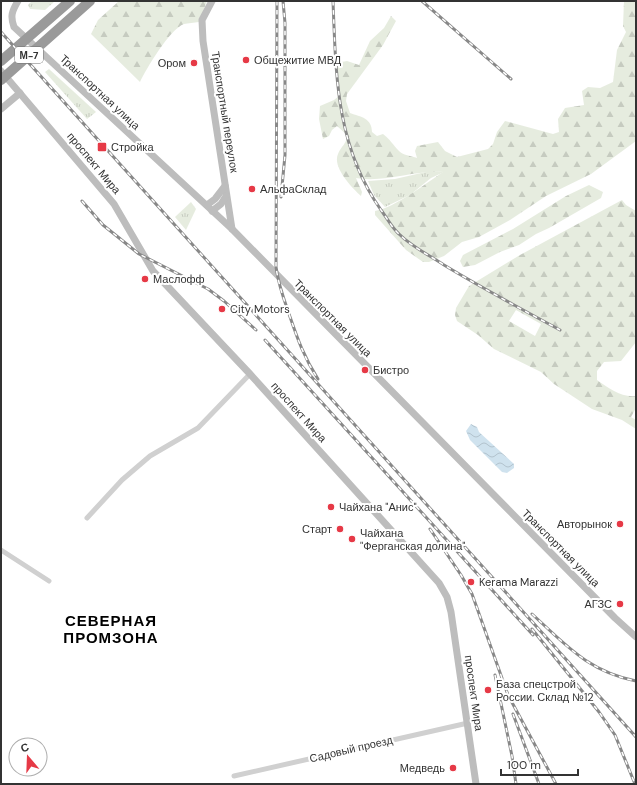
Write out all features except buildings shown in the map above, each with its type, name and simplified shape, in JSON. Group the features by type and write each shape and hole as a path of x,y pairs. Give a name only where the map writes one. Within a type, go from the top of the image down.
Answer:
{"highway":[{"name":"М-7","path":"1,62 70,1"},
{"name":"М-7","path":"1,80 90,1"}],"street":[{"name":"Транспортная улица","path":"18,1 12,11 11,19 14,27 232,229 611,614 636,637"},
{"name":"Транспортный переулок","path":"212,1 207,7 202,20 203,41 232,229"},
{"name":"проспект Мира","path":"1,72 114,204 144,258 153,271 250,374 439,583 447,597 451,612 476,784"},
{"path":"1,109 20,93"},
{"path":"210,208 225,186"},
{"path":"210,208 221,204 226,196"},
{"path":"87,518 122,480 150,456 198,428 250,374"},
{"path":"1,550 49,581"},
{"name":"Садовый проезд","path":"234,776 468,723"}],"green space":[{"path":"32,1 55,1 45,10 30,9 28,5"},
{"path":"119,1 207,1 199,22 184,24 172,33 147,68 140,82 91,34 98,20"},
{"path":"624,1 636,1 636,141 591,174 546,196 510,220 479,237 462,242 444,256 429,262 423,262 406,250 375,215 375,211 383,209 401,200 443,172 421,173 378,179 356,178 362,192 361,196 344,177 338,165 338,154 346,141 347,135 337,126 332,130 329,136 323,139 319,119 320,106 334,100 339,96 336,63 347,61 359,65 370,41 384,28 391,16 396,21 383,45 347,94 346,101 350,113 362,117 368,121 372,127 372,132 377,136 383,134 400,152 417,158 415,151 417,146 438,142 445,151 457,157 488,149 493,144 497,132 505,121 553,134 559,132 558,119 565,108 584,105 582,91 588,87 600,88 613,82 617,50 626,32 623,26"},
{"path":"49,69 96,112 87,119 45,72"},
{"path":"430,171 444,172 431,178 410,195 385,207 374,195 368,181 395,179"},
{"path":"589,185 603,192 601,198 519,245 500,252 475,265 463,267 460,261 463,255 513,229 566,196"},
{"path":"622,200 626,205 636,211 636,342 621,361 604,362 597,371 597,380 620,394 636,396 636,408 631,417 636,420 636,429 622,420 592,409 554,384 541,372 494,349 478,335 457,321 455,315 456,308 469,286 520,255","holes":["516,310 541,324 535,336 509,321"]},
{"path":"191,202 196,209 186,230 175,217"}],"water":[{"path":"471,424 477,427 479,432 514,464 514,468 507,473 502,472 470,440 466,431"}],"railway":[{"path":"277,1 276,267 283,295 297,338 318,379"},
{"path":"281,197 285,155 285,23 283,1"},
{"path":"333,1 335,56 341,110 347,136 355,161 366,186 396,232 409,243 444,265 560,330"},
{"path":"422,1 511,79"},
{"path":"1,32 636,737"},
{"path":"82,201 103,225 139,254 208,289 224,301 256,330"},
{"path":"265,340 533,635"},
{"path":"430,529 472,594 508,695 556,784"},
{"path":"532,614 568,647 591,664 619,677 636,681"},
{"path":"532,629 599,712 615,735 635,784"},
{"path":"495,675 512,756 516,784"},
{"path":"513,714 539,784"}],"place":[{"name":"Общежитие МВД","path":"246,60"},
{"name":"Ором","path":"194,63"},
{"name":"Стройка","path":"102,147"},
{"name":"АльфаСклад","path":"252,189"},
{"name":"Маслофф","path":"145,279"},
{"name":"City Motors","path":"222,309"},
{"name":"Бистро","path":"365,370"},
{"name":"Чайхана \"Анис\"","path":"331,507"},
{"name":"Авторынок","path":"620,524"},
{"name":"Старт","path":"340,529"},
{"name":"Чайхана \"Ферганская долина\"","path":"352,539"},
{"name":"Kerama Marazzi","path":"471,582"},
{"name":"АГЗС","path":"620,604"},
{"name":"База спецстрой России. Склад №12","path":"488,690"},
{"name":"Медведь","path":"453,768"}],"district":[{"name":"СЕВЕРНАЯ ПРОМЗОНА","path":"111,630"}]}
